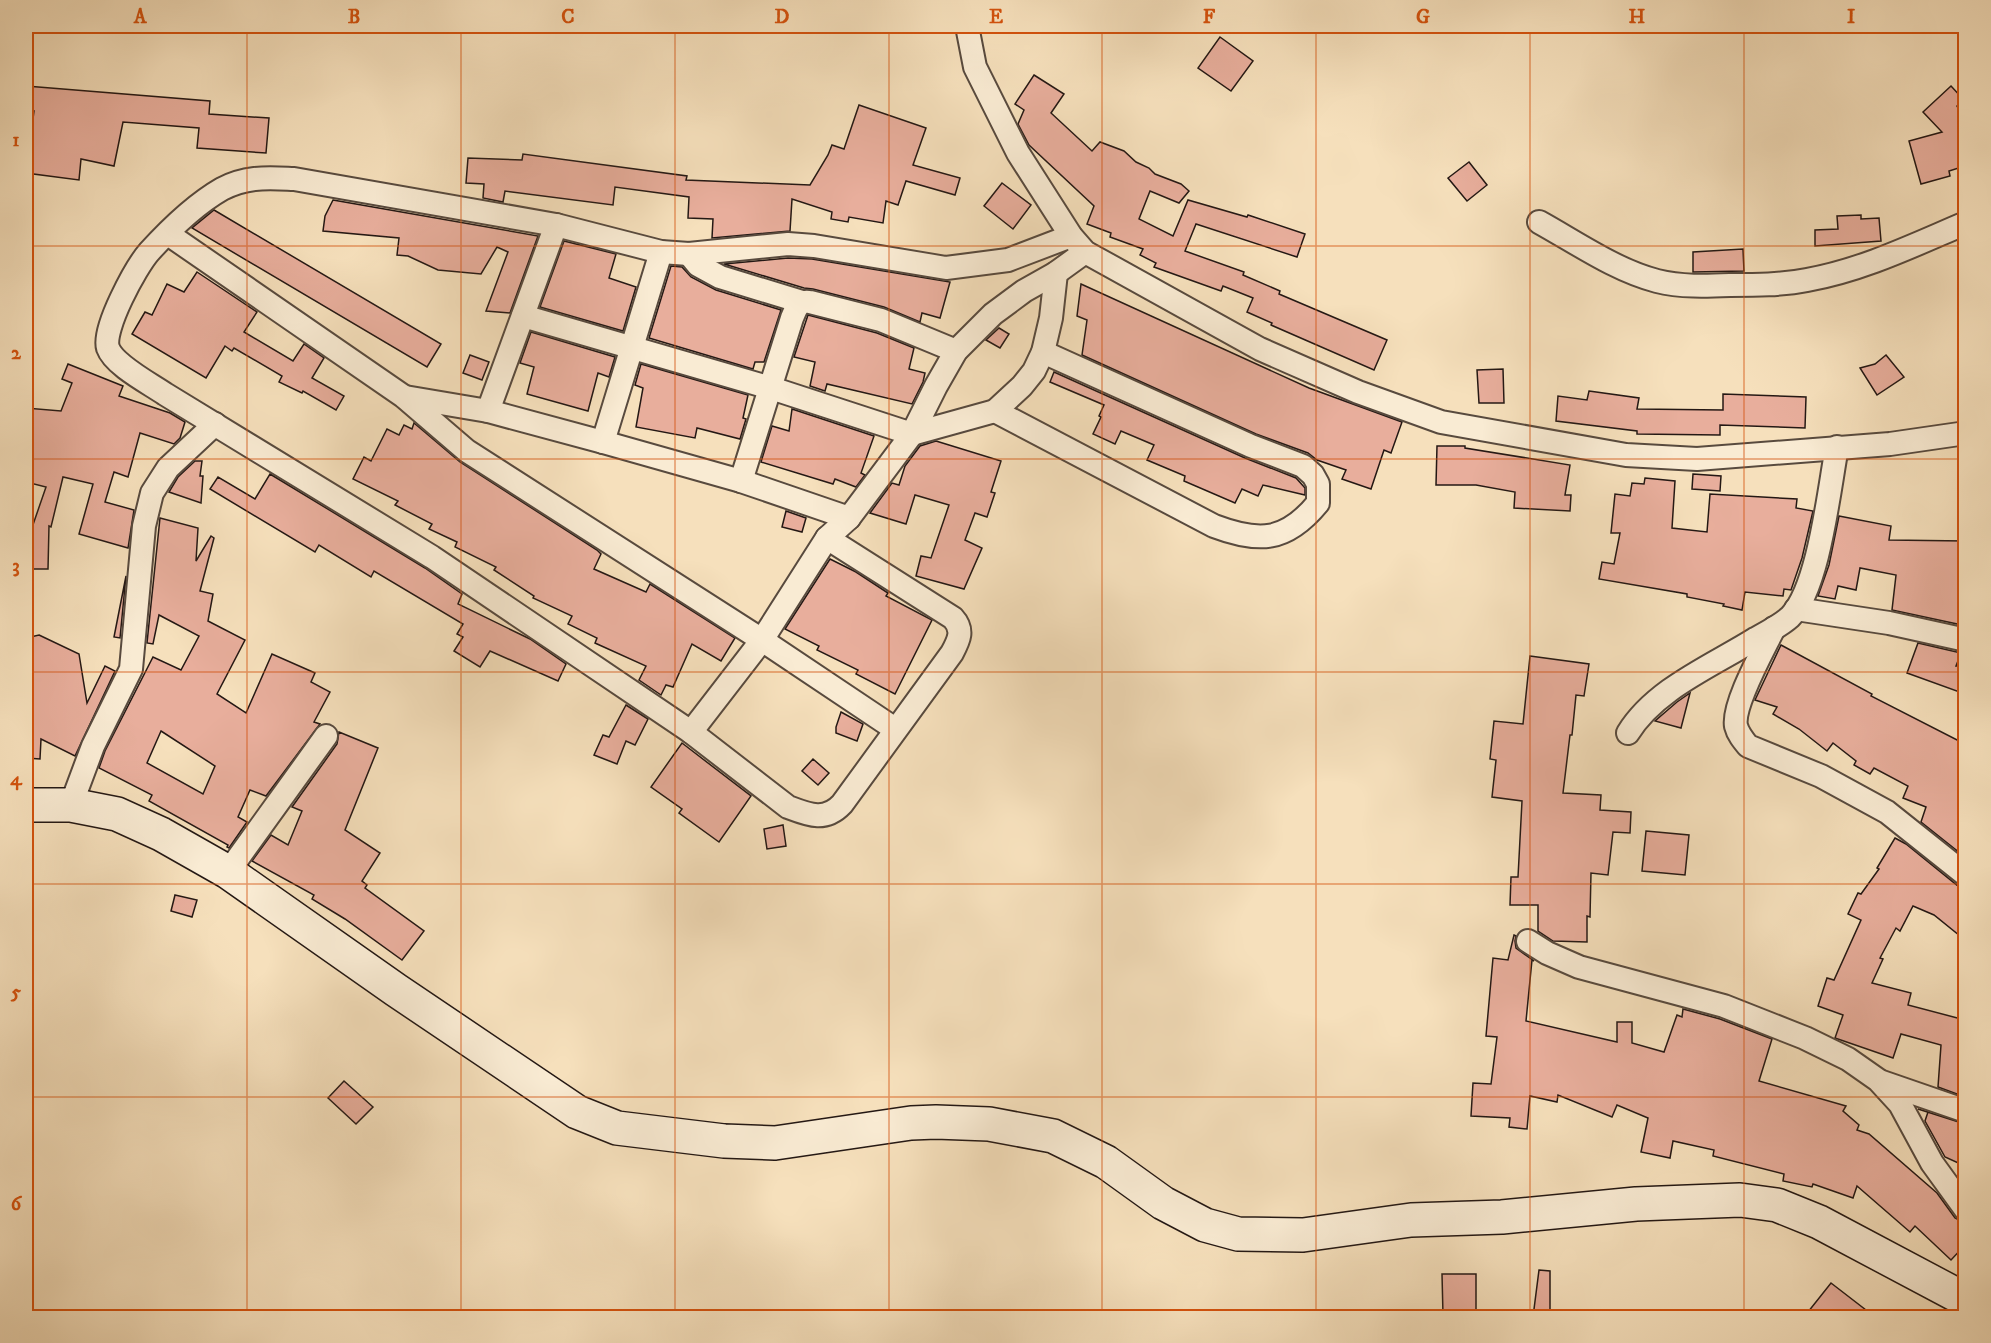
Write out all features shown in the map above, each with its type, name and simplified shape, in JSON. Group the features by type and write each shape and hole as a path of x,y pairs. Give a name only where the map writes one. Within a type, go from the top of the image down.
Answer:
{"main road":[{"path":"26,805 71,805 117,814 161,834 228,872 396,990 577,1112 617,1128 724,1141 775,1143 910,1123 989,1124 1053,1136 1106,1162 1163,1203 1205,1225 1238,1234 1303,1235 1411,1220 1502,1217 1636,1204 1740,1200 1777,1205 1843,1233 1965,1299"}],"street":[{"path":"967,26 975,67 987,94 1018,153 1078,244 1260,349 1358,392 1441,422 1626,455 1697,459 1890,444 1965,433"},
{"path":"827,538 938,607 958,624 961,636 842,804 835,812 822,816 806,814 788,807 691,732 432,557 126,367 112,356 107,346 108,334 121,300 148,254 192,210 223,189 253,178 294,179 556,225 662,252 689,254 788,244 814,246 946,268 1008,260 1078,244"},
{"path":"1539,222 1603,259 1636,274 1658,281 1696,286 1806,281 1883,258 1965,223"},
{"path":"488,411 556,225"},
{"path":"168,234 403,396 467,450 762,640 895,729"},
{"path":"691,732 762,640 827,538 849,518 912,434 956,351 993,314 1024,291 1056,273 1078,244"},
{"path":"603,442 662,252"},
{"path":"689,254 698,265 720,277 802,302 882,320 956,351"},
{"path":"523,316 771,388 912,434 994,411 1023,386 1043,352 1051,318 1056,273"},
{"path":"741,482 792,318 802,302"},
{"path":"994,411 1214,526 1234,534 1267,538 1283,532 1306,516 1318,503 1318,484 1313,475 1303,466 1251,446 1043,352"},
{"path":"403,396 488,411 603,442 741,482 849,518"},
{"path":"71,805 93,746 131,669 144,526 152,493 168,468 215,424"},
{"path":"1628,733 1646,709 1670,690 1774,628 1790,617 1796,609 1808,587 1818,552 1837,447"},
{"path":"1796,609 1889,623 1965,640"},
{"path":"1774,628 1745,689 1736,715 1736,726 1740,737 1748,746 1821,776 1887,812 1965,874"},
{"path":"228,872 326,736"},
{"path":"1528,941 1547,953 1579,967 1724,1006 1828,1048 1878,1080 1965,1111"},
{"path":"1878,1080 1900,1104 1932,1163 1965,1210"}],"building":[{"path":"1220,37 1253,61 1231,91 1198,68"},
{"path":"1034,75 1064,94 1051,113 1092,151 1100,142 1124,151 1155,174 1181,184 1189,191 1179,203 1150,191 1139,219 1173,236 1188,200 1247,217 1248,215 1305,234 1297,257 1196,224 1185,251 1244,272 1243,275 1280,291 1279,294 1387,340 1374,370 1271,325 1272,323 1247,312 1253,298 1223,286 1221,291 1154,267 1156,263 1140,255 1143,249 1110,237 1111,233 1087,224 1094,206 1029,145 1018,124 1024,110 1015,104"},
{"path":"26,86 210,101 209,114 269,118 266,153 197,148 199,128 123,122 114,166 81,159 79,180 26,173 34,111 26,110"},
{"path":"1951,86 1963,99 1957,106 1965,121 1965,166 1949,171 1950,176 1921,184 1909,141 1942,132 1923,112"},
{"path":"859,105 926,128 913,165 960,178 955,195 906,181 898,205 886,201 883,223 849,217 848,222 831,219 832,212 792,199 790,231 712,238 713,219 688,218 689,197 615,187 613,205 505,191 503,202 483,198 484,184 466,183 468,158 522,160 523,154 687,176 686,180 810,185 832,145 844,149"},
{"path":"1469,162 1487,185 1467,201 1448,178"},
{"path":"1002,183 1031,205 1013,229 984,206"},
{"path":"333,200 538,236 510,313 486,311 508,252 497,247 481,274 438,270 408,256 397,255 399,238 323,231 325,216"},
{"path":"214,210 441,344 427,367 192,228"},
{"path":"1861,215 1861,219 1879,218 1881,241 1815,246 1815,230 1838,229 1837,216"},
{"path":"564,241 616,254 609,278 636,287 623,331 540,307"},
{"path":"1743,249 1744,271 1693,272 1693,252"},
{"path":"788,258 812,259 950,282 940,318 922,313 920,322 884,307 804,288 724,264"},
{"path":"671,266 682,267 691,277 716,290 781,310 764,362 755,362 753,369 649,338"},
{"path":"197,272 257,312 244,332 293,361 304,344 324,358 312,378 344,396 336,410 303,391 302,393 279,382 282,376 234,348 232,351 225,346 206,378 132,334 145,312 152,315 167,284 184,292"},
{"path":"1081,284 1309,388 1402,422 1391,453 1384,450 1371,489 1342,479 1346,470 1256,434 1082,355 1087,320 1077,316"},
{"path":"808,315 877,333 914,348 909,369 925,373 912,404 827,384 825,391 810,386 815,362 794,357"},
{"path":"999,328 1009,334 1000,348 986,340"},
{"path":"531,332 615,357 609,377 598,373 588,411 527,394 534,367 520,363"},
{"path":"470,355 489,362 482,380 463,373"},
{"path":"1886,355 1904,377 1877,395 1860,368 1875,364"},
{"path":"68,364 123,386 119,396 170,413 185,422 180,438 174,444 140,433 128,477 114,472 105,502 134,510 128,548 79,534 93,484 63,477 51,527 49,526 48,569 26,569 26,545 46,487 26,482 26,408 61,411 72,383 62,379"},
{"path":"641,364 748,395 743,418 746,419 740,439 697,428 695,438 636,427 643,388 635,385"},
{"path":"1503,369 1504,403 1479,403 1477,370"},
{"path":"1054,372 1245,458 1296,478 1305,488 1305,495 1263,485 1258,496 1242,489 1235,503 1184,481 1185,476 1147,460 1154,445 1121,431 1115,444 1093,434 1104,405 1050,382"},
{"path":"1589,391 1639,398 1637,409 1723,410 1723,394 1806,397 1805,428 1720,425 1720,435 1637,434 1637,431 1556,421 1558,396 1587,400"},
{"path":"792,409 874,436 861,473 865,475 856,487 835,479 833,484 761,462 772,426 789,431"},
{"path":"414,423 460,462 597,550 601,554 594,569 646,592 650,584 735,638 721,661 692,644 673,687 666,685 661,695 639,680 646,666 595,643 597,638 568,624 572,616 533,598 534,596 494,570 496,567 455,547 457,542 429,529 432,524 395,505 398,501 353,479 364,457 371,461 387,429 399,435 404,425 412,429"},
{"path":"936,441 1001,461 991,492 995,493 987,517 975,513 965,540 982,548 964,589 916,576 921,556 931,558 949,505 915,495 906,524 870,513 892,483 899,485 905,466 920,446"},
{"path":"1437,446 1465,446 1465,448 1570,465 1565,495 1571,495 1570,511 1514,508 1515,492 1476,485 1436,485"},
{"path":"195,461 202,461 201,503 169,492 178,477"},
{"path":"270,474 425,568 462,594 458,604 530,639 566,664 558,681 490,651 480,667 454,651 463,637 457,634 463,624 374,571 371,577 319,545 315,552 210,489 218,477 255,499"},
{"path":"1693,474 1721,476 1720,491 1692,489"},
{"path":"1645,478 1675,481 1672,528 1707,532 1710,494 1797,499 1796,508 1813,511 1802,558 1791,590 1784,589 1783,596 1745,592 1742,610 1687,597 1687,594 1599,579 1602,562 1614,564 1620,533 1611,533 1615,494 1630,496 1632,483 1644,484"},
{"path":"786,511 806,518 802,532 782,527"},
{"path":"1839,516 1891,526 1889,540 1965,541 1965,597 1962,625 1892,610 1896,575 1860,568 1856,590 1838,586 1835,599 1818,596 1829,565"},
{"path":"160,518 198,528 196,561 211,536 214,538 200,591 213,594 208,621 245,640 217,694 246,713 272,654 315,673 311,682 330,692 314,722 320,724 266,796 250,790 238,817 247,822 229,848 228,845 149,801 152,795 99,768 105,751 153,657 181,670 199,636 159,615 153,644 147,643","holes":["161,731 215,766 203,794 147,763"]},
{"path":"830,559 856,572 888,593 886,596 932,620 895,694 856,674 858,670 817,650 819,646 785,629"},
{"path":"126,576 120,638 114,637"},
{"path":"39,635 79,654 87,703 105,666 115,671 75,756 41,739 40,759 26,758 26,638"},
{"path":"1918,643 1961,653 1956,666 1965,666 1965,694 1907,673"},
{"path":"1781,645 1872,694 1871,696 1965,744 1965,857 1921,822 1926,807 1903,798 1908,786 1874,768 1870,774 1854,765 1856,761 1833,743 1827,751 1799,729 1773,714 1777,707 1755,700"},
{"path":"1530,656 1589,664 1584,696 1576,695 1563,793 1601,795 1600,810 1631,812 1630,833 1613,832 1608,875 1591,873 1587,942 1553,941 1538,931 1538,905 1510,905 1511,877 1518,877 1522,801 1492,797 1496,760 1490,759 1494,721 1523,724"},
{"path":"1690,693 1681,728 1655,721 1677,702"},
{"path":"626,705 648,719 635,745 626,741 617,764 594,755 603,735 609,737"},
{"path":"841,712 863,724 857,741 836,733"},
{"path":"339,732 378,748 345,830 380,853 362,881 367,885 365,888 424,931 402,960 345,919 312,899 314,895 252,861 271,835 288,845 302,811 292,807 337,744"},
{"path":"682,743 751,796 719,842 679,813 682,809 651,787"},
{"path":"813,759 829,773 818,785 802,771"},
{"path":"783,825 786,846 767,849 764,829"},
{"path":"1646,831 1689,835 1685,875 1642,871"},
{"path":"1895,838 1906,844 1958,886 1965,888 1965,940 1934,915 1913,906 1900,931 1896,928 1880,958 1883,959 1872,983 1911,993 1908,1005 1965,1020 1965,1097 1938,1087 1941,1045 1901,1034 1893,1058 1835,1038 1843,1015 1818,1006 1827,978 1834,980 1861,920 1848,914 1858,893 1861,894 1879,869 1877,868"},
{"path":"175,895 197,900 192,917 171,911"},
{"path":"1514,935 1516,936 1516,948 1534,961 1532,960 1526,1021 1617,1042 1617,1022 1632,1022 1632,1043 1664,1052 1677,1015 1682,1017 1683,1009 1720,1019 1772,1039 1759,1081 1846,1106 1843,1111 1859,1125 1857,1130 1869,1134 1937,1193 1955,1218 1965,1223 1965,1245 1951,1260 1915,1226 1910,1232 1857,1186 1853,1198 1813,1184 1812,1187 1783,1181 1784,1174 1713,1156 1714,1150 1673,1141 1670,1158 1641,1152 1648,1118 1617,1105 1612,1117 1558,1095 1557,1102 1530,1096 1527,1129 1509,1127 1510,1118 1471,1116 1473,1083 1491,1084 1497,1037 1486,1036 1493,958 1508,960"},
{"path":"344,1081 373,1107 356,1124 328,1098"},
{"path":"1928,1112 1965,1124 1965,1166 1945,1157 1925,1121"},
{"path":"1539,1270 1550,1271 1550,1317 1533,1317"},
{"path":"1442,1274 1476,1274 1476,1315 1443,1315"},
{"path":"1831,1283 1875,1317 1804,1317"}]}
